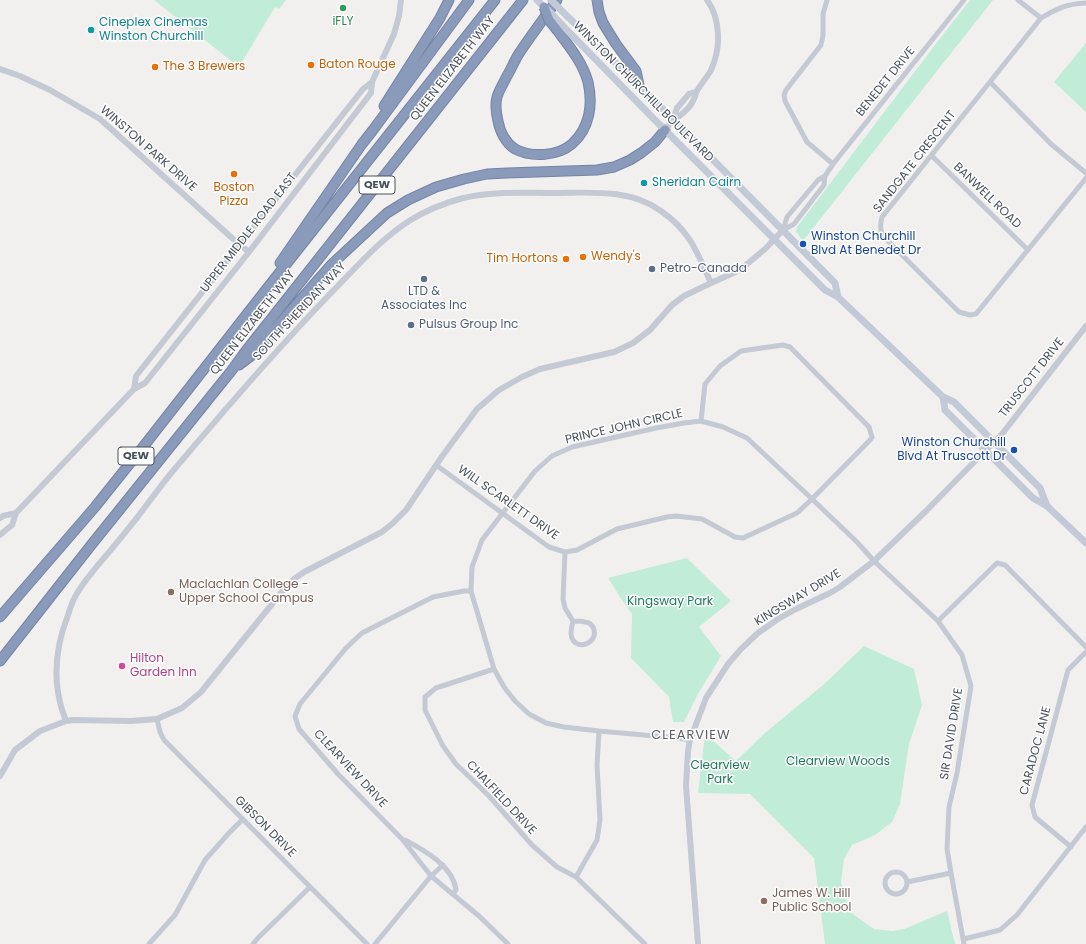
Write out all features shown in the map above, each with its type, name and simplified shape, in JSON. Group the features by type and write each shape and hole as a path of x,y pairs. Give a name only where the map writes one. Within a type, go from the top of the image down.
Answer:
{"highway":[{"path":"362,144 370,128 440,18 449,0"},
{"path":"265,291 276,269 362,144 374,130 469,0"},
{"name":"QUEEN ELIZABETH WAY","path":"0,616 95,507 495,0"},
{"name":"QUEEN ELIZABETH WAY","path":"0,661 232,370 523,0"},
{"path":"548,3 549,20 560,28 585,75 590,94 590,111 585,128 572,144 556,152 547,154 531,154 515,148 504,137 499,126 496,111 497,97 520,53 557,0"},
{"path":"597,0 603,23 636,71 639,85"},
{"path":"232,370 251,356 332,264 387,213 408,200 436,187 487,174 589,170 614,167 641,153 655,142 665,130"}],"main road":[{"name":"WINSTON CHURCHILL BOULEVARD","path":"537,0 548,3 568,17 639,85 835,283 838,297"},
{"name":"WINSTON CHURCHILL BOULEVARD","path":"560,28 665,130 825,290 838,297 943,397 954,402 1040,488 1047,506"},
{"name":"WINSTON CHURCHILL BOULEVARD","path":"943,397 945,410 1033,498 1047,506 1086,543"}],"street":[{"name":"UPPER MIDDLE ROAD EAST","path":"0,535 12,525 16,513 90,434 134,389 145,383 249,252 371,93 372,82 394,34 399,16 401,0"},
{"path":"665,130 673,120 683,114 695,99 696,92 707,77 715,60 718,40 716,21 711,6 707,0"},
{"path":"827,0 823,14 823,35 821,45 786,90 784,95 785,101 807,142 833,164"},
{"name":"BENEDET DRIVE","path":"782,230 787,218 818,180 825,176 964,0"},
{"path":"1018,0 1041,18"},
{"name":"SANDGATE CRESCENT","path":"1086,3 1063,6 1041,18 991,83 882,217 880,230 883,236 959,312 970,315 976,314 1086,178"},
{"name":"WINSTON PARK DRIVE","path":"0,69 20,76 50,90 100,119 249,252"},
{"name":"UPPER MIDDLE ROAD EAST","path":"134,389 136,376 363,89 372,82"},
{"path":"991,83 1051,144 1086,173"},
{"name":"BANWELL ROAD","path":"932,156 1028,250"},
{"name":"BENEDET DRIVE","path":"782,230 794,224 824,185 825,176"},
{"name":"SOUTH SHERIDAN WAY","path":"66,721 60,702 56,665 59,641 74,597 177,466 279,348 376,247 409,221 441,205 463,198 480,195 516,192 599,193 621,195 634,198 653,206 682,229 695,247 711,283"},
{"path":"0,776 15,750 40,731 66,721 132,721 158,719 182,708 201,692 285,588 294,579 382,532 406,510 436,465 477,409 499,390 540,369 614,352 633,343 650,330 672,305 684,296 740,270 766,249 782,230"},
{"name":"TRUSCOTT DRIVE","path":"985,450 1002,434 1086,326"},
{"name":"WILL SCARLETT DRIVE","path":"436,465 549,547 565,552 577,550 617,529 676,516 702,520 735,537 743,538 797,512 812,499 872,437 869,427 790,347 783,345 741,351 720,366 705,384 701,421"},
{"name":"PRINCE JOHN CIRCLE","path":"690,740 599,731 546,722 529,714 504,687 494,669 471,591 472,567 482,540 535,471 552,456 572,447 656,428 701,421 747,438 857,542 874,561"},
{"name":"KINGSWAY DRIVE","path":"698,944 686,786 690,740 706,698 728,664 758,633 796,609 830,593 874,561 926,511 985,450"},
{"name":"UPPER MIDDLE ROAD EAST","path":"0,518 16,513"},
{"path":"565,552 563,599 565,608 573,621 571,635 574,641 581,645 588,644 594,635 593,628 584,621 573,621"},
{"name":"SIR DAVID DRIVE","path":"874,561 938,621 962,655 971,686 957,773 949,807 947,849 964,942"},
{"path":"938,621 997,564 1005,565 1086,647"},
{"name":"CLEARVIEW DRIVE","path":"471,591 433,596 362,633 346,648 300,704 295,716 299,729 338,774 402,838 431,876 479,916 508,944"},
{"name":"CARADOC LANE","path":"1071,847 1035,817 1032,805 1068,670 1086,652"},
{"name":"CHALFIELD DRIVE","path":"494,669 436,688 425,697 425,710 443,746 456,764 489,796 532,845 556,867 576,877 645,944"},
{"name":"GIBSON DRIVE","path":"158,719 160,732 164,740 367,944"},
{"path":"576,877 597,840 600,820 597,765 599,731"},
{"path":"149,944 175,915 205,860 243,820"},
{"path":"964,942 1000,930 1017,915 1086,827"},
{"name":"CLEARVIEW DRIVE","path":"402,838 426,852 443,865 455,882 456,890 453,894"},
{"path":"375,944 431,876 443,865"},
{"path":"895,873 903,875 907,882 905,890 898,894 890,892 886,885 888,877 895,873"},
{"path":"907,882 951,873"},
{"path":"253,944 310,887"}],"green space":[{"path":"154,0 286,0 279,9 275,7 239,67"},
{"path":"970,0 993,0 803,241 796,232 797,227"},
{"path":"1086,43 1086,112 1054,82"},
{"name":"Kingsway Park","path":"687,558 731,601 699,627 721,656 698,694 684,722 673,722 669,697 631,658 632,614 608,578"},
{"name":"Clearview Woods","path":"864,646 914,669 922,705 909,744 900,804 892,822 875,835 852,845 844,859 841,882 850,912 874,929 892,931 904,929 947,911 955,944 825,944 814,858 750,794 698,793 705,734 736,761 765,733 823,685"}],"place":[{"name":"iFLY","path":"343,8"},
{"name":"Cineplex Cinemas Winston Churchill","path":"91,30"},
{"name":"Baton Rouge","path":"311,65"},
{"name":"The 3 Brewers","path":"155,67"},
{"name":"Boston Pizza","path":"234,174"},
{"name":"Sheridan Cairn","path":"644,183"},
{"name":"Winston Churchill Blvd At Benedet Dr","path":"803,244"},
{"name":"Wendy's","path":"583,257"},
{"name":"Tim Hortons","path":"566,259"},
{"name":"Petro-Canada","path":"652,269"},
{"name":"LTD & Associates Inc","path":"424,279"},
{"name":"Pulsus Group Inc","path":"411,325"},
{"name":"Winston Churchill Blvd At Truscott Dr","path":"1014,450"},
{"name":"Maclachlan College - Upper School Campus","path":"171,592"},
{"name":"Hilton Garden Inn","path":"122,666"},
{"name":"James W. Hill Public School","path":"764,901"}],"district":[{"name":"CLEARVIEW","path":"691,736"}],"park label":[{"name":"Clearview Park","path":"720,773"}]}
